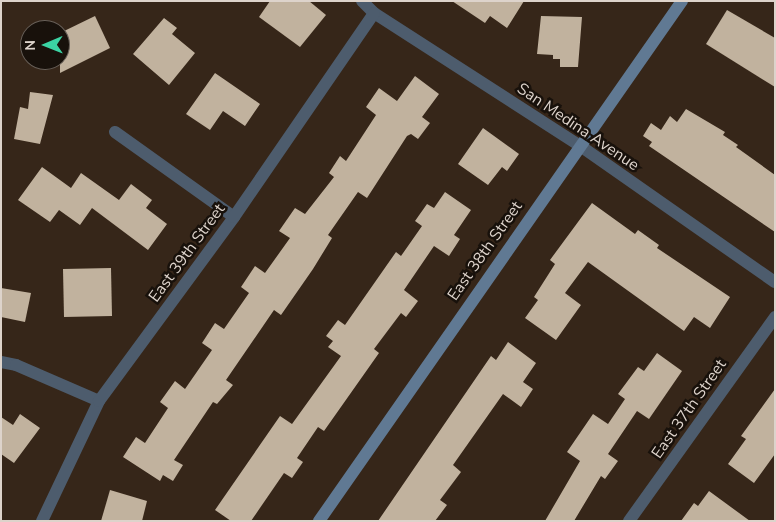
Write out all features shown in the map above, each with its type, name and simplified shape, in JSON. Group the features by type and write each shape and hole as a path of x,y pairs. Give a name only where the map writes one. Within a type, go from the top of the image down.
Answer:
{"street":[{"name":"San Medina Avenue","path":"362,1 374,13 579,145 775,282"},
{"name":"East 38th Street","path":"318,521 579,145 682,1"},
{"name":"East 39th Street","path":"42,521 99,401 234,217 374,13"},
{"path":"115,132 234,217"},
{"name":"East 37th Street","path":"629,521 775,317"},
{"path":"1,362 16,365 99,401"}],"building":[{"path":"270,1 309,1 326,15 300,47 259,17"},
{"path":"452,1 524,1 507,28 490,16 485,23"},
{"path":"727,10 775,38 775,87 706,44"},
{"path":"95,16 110,48 70,68 70,28"},
{"path":"541,16 582,17 578,67 560,67 560,59 553,59 553,55 537,54"},
{"path":"164,18 177,28 172,34 195,53 169,85 133,54"},
{"path":"215,73 260,104 245,126 223,111 210,130 186,114"},
{"path":"415,76 439,94 422,117 430,123 418,139 411,134 407,136 367,198 358,192 328,235 332,238 313,269 281,315 274,310 226,380 233,385 217,404 213,402 174,460 183,465 173,481 163,475 160,481 123,457 136,437 145,443 168,408 160,402 175,381 185,389 212,350 202,343 215,323 224,329 249,293 241,287 255,266 265,273 290,238 279,231 295,208 305,214 334,177 329,173 340,156 346,161 376,115 366,107 379,88 397,101"},
{"path":"30,92 53,95 40,144 14,139 20,107 28,109"},
{"path":"686,109 725,132 723,135 738,145 736,147 775,175 775,232 649,146 652,142 643,136 651,123 661,130 670,116 677,122"},
{"path":"483,128 519,154 507,171 502,167 488,185 458,164"},
{"path":"42,167 71,188 81,173 119,200 131,184 152,200 146,208 167,224 148,250 92,208 80,225 59,210 50,222 18,200"},
{"path":"445,192 471,210 454,235 460,239 449,256 434,246 404,290 418,301 406,317 401,313 374,349 379,353 324,431 318,427 297,458 303,462 292,478 284,473 251,521 231,521 215,510 280,416 292,424 341,356 328,347 333,341 326,336 338,320 345,325 396,252 401,256 422,226 415,221 427,204 434,208"},
{"path":"592,203 635,234 638,230 659,245 657,248 730,297 710,328 694,317 684,331 588,262 565,293 581,305 556,340 525,318 538,300 534,297 555,264 550,260"},
{"path":"111,268 112,316 64,317 63,269"},
{"path":"1,288 31,293 25,322 1,317"},
{"path":"508,342 536,363 523,382 533,389 521,407 503,394 453,465 461,472 440,500 447,505 435,521 378,521 491,356 496,360"},
{"path":"657,353 682,371 649,419 637,411 608,454 618,461 605,479 601,476 574,521 545,521 580,461 567,452 593,414 608,424 625,399 618,394 638,367 644,371"},
{"path":"775,389 775,454 754,483 728,464 746,439 741,436"},
{"path":"20,414 40,428 14,463 1,454 1,417 13,425"},
{"path":"110,490 147,501 142,521 101,521"},
{"path":"709,491 750,521 681,521 694,503 698,506"}]}
